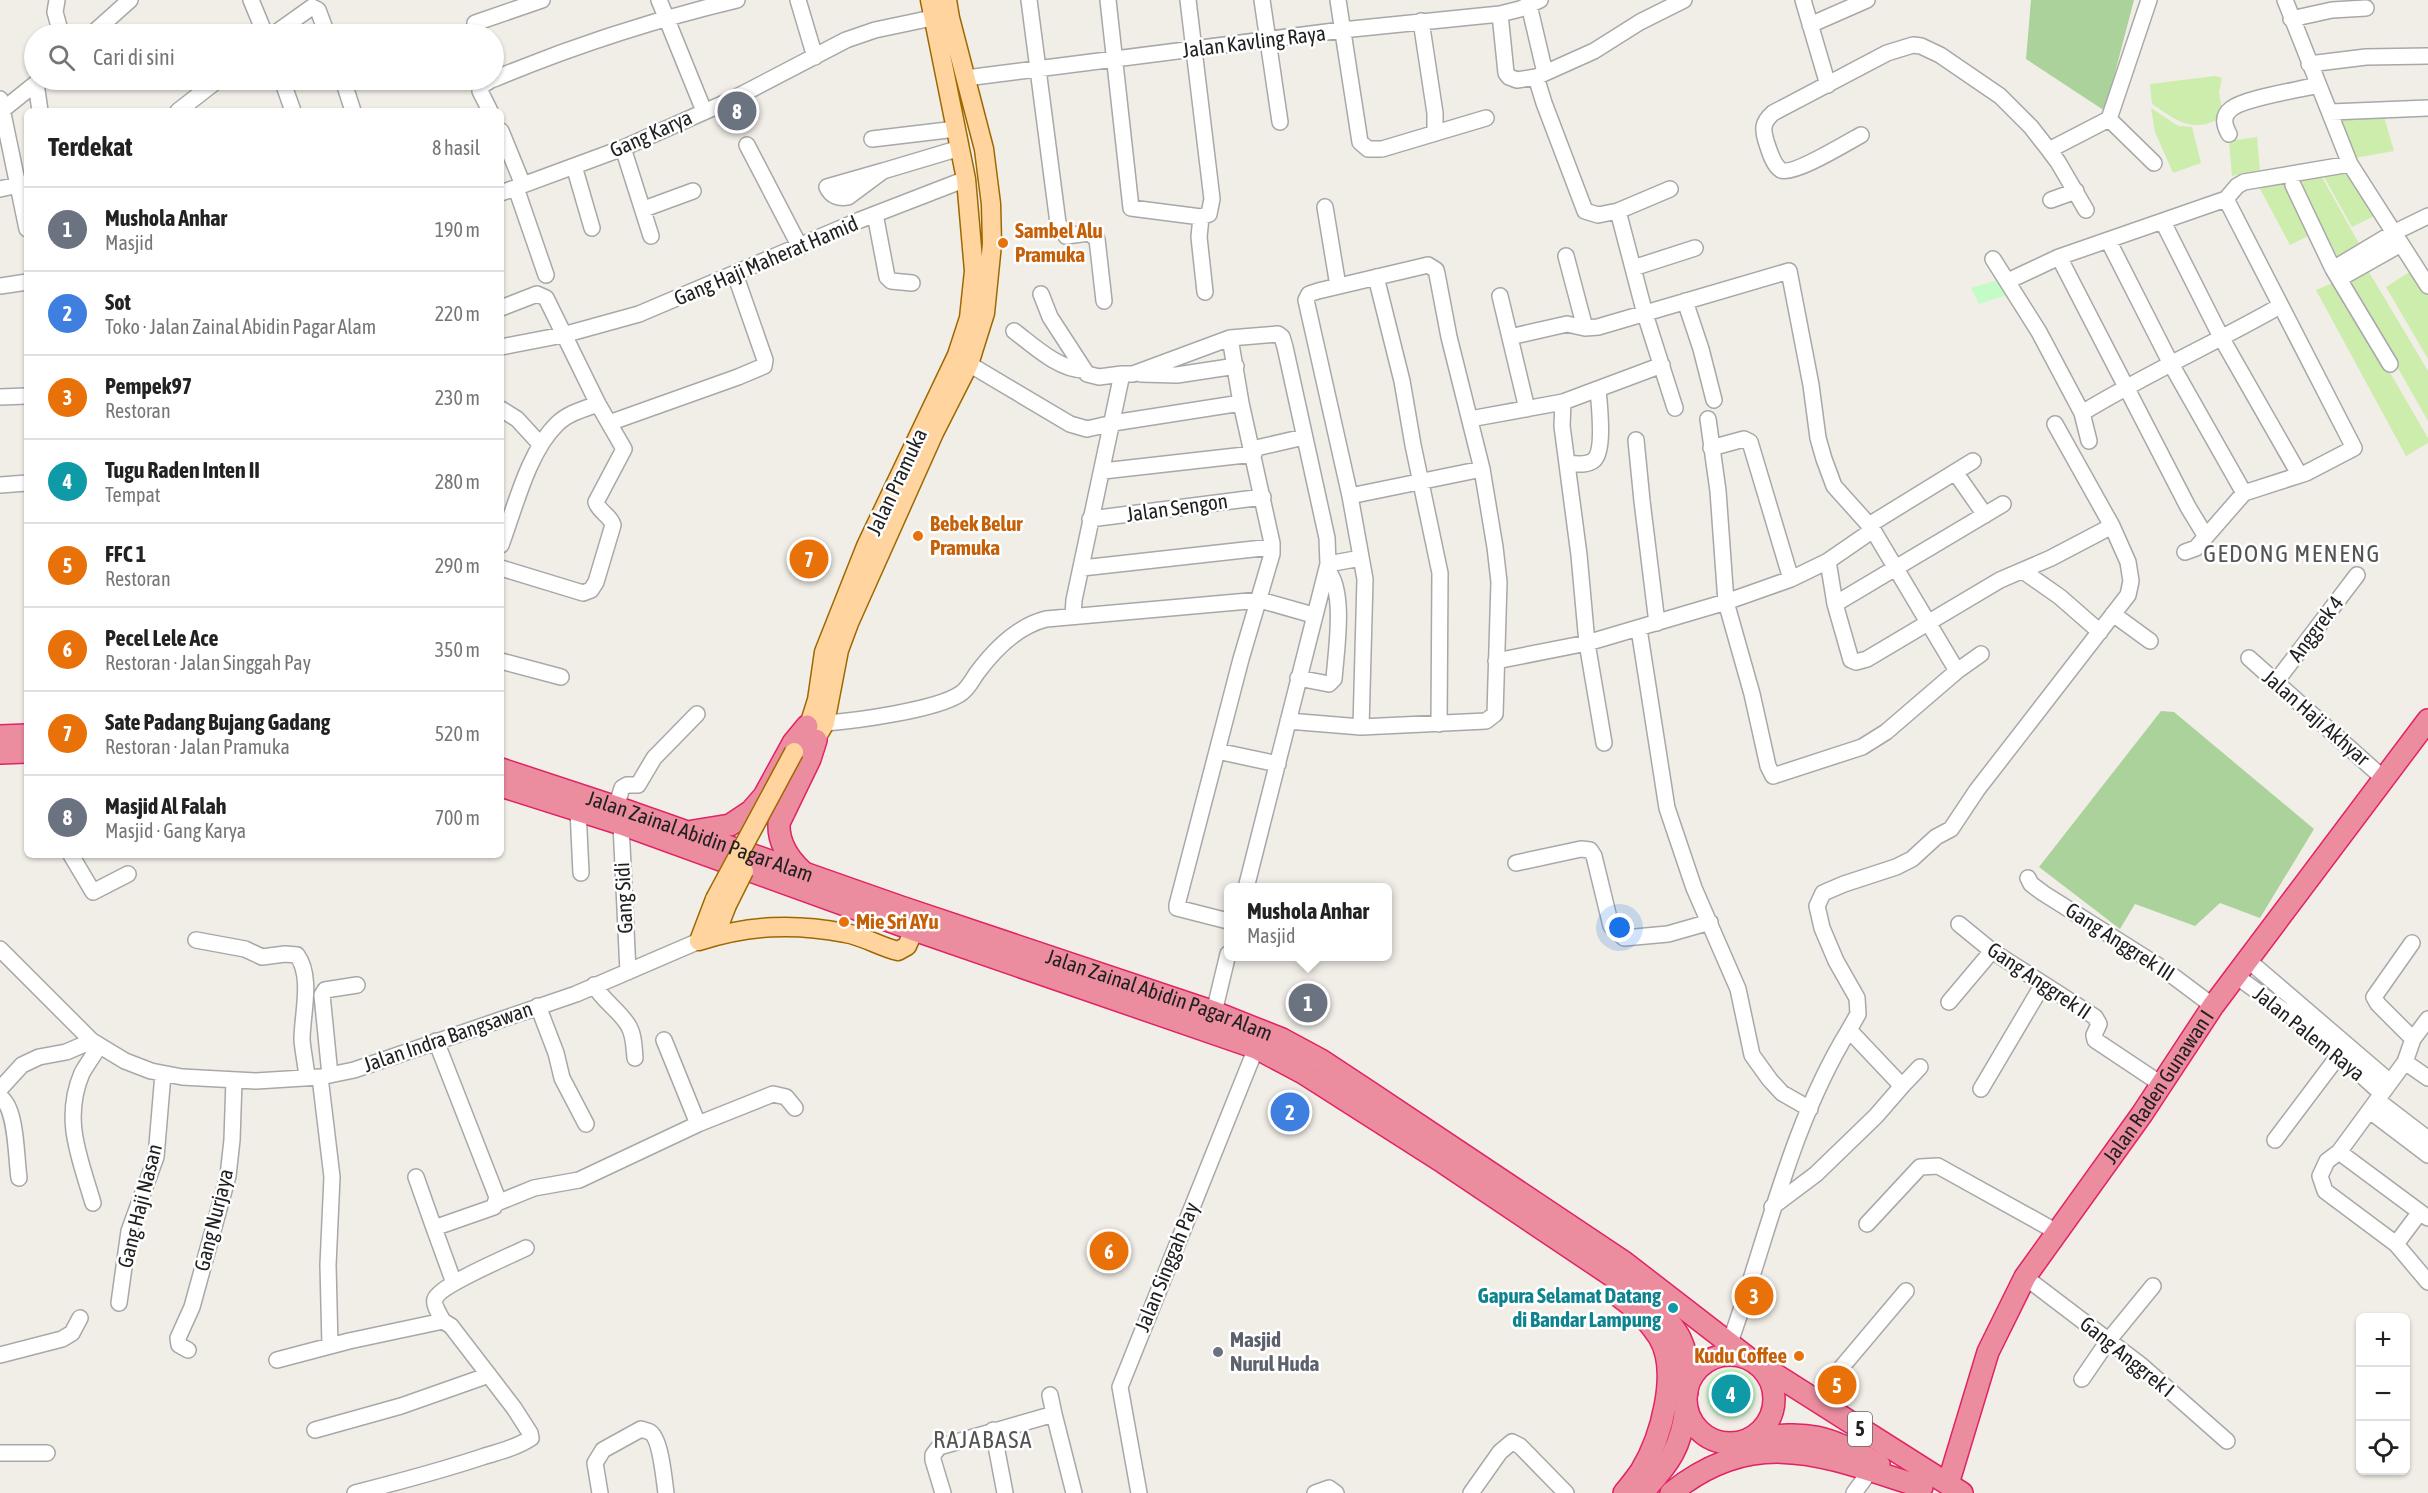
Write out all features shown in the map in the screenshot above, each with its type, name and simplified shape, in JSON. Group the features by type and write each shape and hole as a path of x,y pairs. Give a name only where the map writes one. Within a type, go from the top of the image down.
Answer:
{"highway":[{"path":"689,832 730,825 751,811 768,789 793,743 816,730"},
{"path":"804,873 785,850 779,834 780,823 810,759 816,730"},
{"name":"Jalan Raden Gunawan I","path":"1941,1489 1988,1352 2025,1277 2142,1114 2213,1006 2384,778 2426,730"},
{"path":"0,736 24,735"},
{"path":"0,753 24,752"},
{"name":"Jalan Zainal Abidin Pagar Alam","path":"504,770 914,930 1256,1048 1303,1073 1531,1222 1624,1262 1729,1345 1753,1361"},
{"name":"Jalan Zainal Abidin Pagar Alam","path":"504,787 578,810 618,816 689,832 1214,1012 1282,1039 1321,1060 1573,1239 1667,1318 1680,1337 1689,1369 1684,1431 1673,1456 1642,1493"},
{"path":"751,811 751,819 758,828 770,829 780,823"},
{"path":"1531,1222 1553,1248 1571,1263 1637,1309 1659,1337 1666,1353 1667,1390 1658,1435 1641,1470 1624,1493"},
{"path":"1658,1493 1689,1465 1744,1441 1767,1424 1774,1404 1771,1382 1753,1361 1722,1356 1707,1361 1693,1376 1687,1399 1691,1421 1701,1433 1721,1443 1744,1441"},
{"name":"5","path":"1753,1361 1814,1400 1941,1489"},
{"name":"5","path":"1744,1441 1786,1433 1830,1439 1941,1489"},
{"path":"1671,1493 1688,1479 1727,1461 1743,1455 1778,1450 1816,1455 1941,1489"}],"main road":[{"name":"Jalan Pramuka","path":"928,430 969,318 974,271 966,179 956,129 947,0"},
{"name":"Jalan Pramuka","path":"707,939 722,902 764,830 799,755 816,730 817,700 824,652 866,546 928,430 969,364 985,313 992,244 991,204 984,149 966,78 951,60 931,9"},
{"name":"Jalan Indra Bangsawan","path":"707,939 768,926 795,926 845,933 898,951 907,946 914,930"}],"street":[{"path":"57,0 55,12 58,24"},
{"path":"103,24 130,0"},
{"path":"251,0 261,24"},
{"path":"475,23 542,0"},
{"path":"659,0 704,111"},
{"path":"504,75 553,54 665,18 737,0"},
{"path":"798,0 815,57"},
{"path":"1029,0 1060,229 1066,236 1089,233 1097,239 1104,301"},
{"path":"1108,0 1131,208 1201,217 1209,214 1212,199 1188,0"},
{"path":"1262,0 1280,122"},
{"path":"1338,0 1360,142 1368,149 1382,149 1486,118"},
{"path":"1500,14 1505,67 1509,77 1517,80 1541,75 1594,51 1640,22 1684,0"},
{"path":"1803,0 1828,85"},
{"path":"1810,25 1867,0"},
{"path":"2049,150 2109,119 2149,0"},
{"path":"2285,0 2350,164 2428,286"},
{"path":"1527,3 1544,103 1585,211 1598,215 1618,211 1670,189"},
{"name":"Jalan Kavling Raya","path":"966,78 1342,30 1500,14 1527,3"},
{"path":"283,24 299,7 312,7 318,10 323,24"},
{"path":"2291,19 2332,10 2366,8"},
{"name":"Gang Karya","path":"513,189 623,148 704,111 846,40 931,9"},
{"path":"1422,21 1436,132"},
{"path":"1861,135 1792,170 1780,169 1776,164 1763,131 1764,123 1773,113 1887,53 1912,45 1921,46 1940,55 2000,96 2049,150 2086,210"},
{"path":"2309,64 2366,57 2428,56"},
{"path":"2229,134 2225,127 2225,119 2234,107 2318,85"},
{"path":"0,189 23,184 1,107 25,90"},
{"path":"39,90 40,108"},
{"path":"182,108 205,90"},
{"path":"286,90 292,108"},
{"path":"346,90 352,108"},
{"path":"481,90 488,108"},
{"path":"2331,112 2428,108"},
{"path":"2109,119 2154,163"},
{"path":"872,139 956,129"},
{"path":"747,145 800,247"},
{"path":"504,146 513,189 546,275"},
{"path":"623,148 651,236"},
{"path":"883,171 960,148"},
{"path":"2008,281 2059,257 2226,199 2237,186 2244,182 2350,164"},
{"path":"573,166 592,228"},
{"name":"Gang Haji Maherat Hamid","path":"504,346 563,335 639,314 875,214 966,179"},
{"path":"2293,186 2336,274 2390,364"},
{"path":"644,209 693,190"},
{"path":"2050,200 2076,191"},
{"path":"2185,552 2196,548 2205,535 2212,531 2244,494 2307,473 2354,448 2226,199"},
{"path":"1325,207 1338,286"},
{"path":"1618,211 1645,314 1675,408"},
{"path":"875,214 887,277 891,281 912,283"},
{"path":"2336,274 2397,239 2428,216"},
{"path":"1201,217 1199,237 1205,292"},
{"path":"2163,222 2222,339 2299,474"},
{"path":"2108,240 2171,364 2244,494"},
{"path":"1633,268 1695,248"},
{"path":"1566,256 1585,328"},
{"path":"2059,257 2188,507 2205,535"},
{"path":"1993,259 2039,332 2082,413 2089,441"},
{"path":"1288,721 1361,727 1486,722 1494,717 1496,710 1498,566 1482,469 1436,270 1428,266 1376,276 1311,293 1306,300 1350,496 1365,579 1361,727"},
{"path":"1510,337 1567,324 1585,328 1598,327 1789,271 1811,385 1818,438 1834,486 1871,528 1957,671"},
{"path":"609,423 764,366 765,360 735,274"},
{"path":"1376,276 1402,381 1420,482 1440,573 1439,724"},
{"path":"0,286 24,282"},
{"path":"504,307 537,294 546,298 598,404 624,449 596,502 599,509 611,519 613,525 596,582 591,590 583,593 504,569"},
{"path":"1041,294 1050,317 1084,370 1092,376 1177,375 1236,366"},
{"path":"1500,296 1527,409"},
{"path":"1684,301 1701,349 1714,400"},
{"path":"2082,413 2127,386 2222,339 2280,306"},
{"path":"1014,331 1050,357 1070,368 1084,370"},
{"path":"1128,374 1230,338 1274,333 1282,337 1327,538 1328,567 1247,883"},
{"path":"1224,920 1180,910 1177,905 1272,548 1263,497 1241,403 1230,338"},
{"path":"969,364 1070,424 1087,429 1241,403"},
{"path":"1470,419 1563,402 1662,365"},
{"path":"1073,616 1090,519 1113,423 1128,374"},
{"path":"1567,463 1585,464 1598,455 1600,444 1598,388"},
{"path":"0,396 24,396"},
{"path":"1563,402 1562,426 1587,643 1604,743"},
{"path":"504,537 540,444 557,424 568,416 598,404"},
{"path":"504,413 517,419 540,444"},
{"path":"1708,419 1718,491 1726,602 1752,694 1768,766 1773,776 1862,747 1886,732 1957,671 1981,654"},
{"path":"1729,1345 1750,1287 1772,1207 1809,1109 1858,1014 1857,999 1836,961 1822,928 1817,906 1823,893 1912,859 1936,837 1951,829 1977,790 2128,595 2131,581 2128,562 2112,526 2055,424"},
{"path":"1102,471 1253,451 1304,437"},
{"path":"1711,448 1744,439 1750,442 1791,579"},
{"path":"1636,440 1658,623"},
{"path":"1497,661 1587,643 1639,629 1791,579 1828,561 1871,528 1973,461"},
{"path":"1350,496 1482,469"},
{"path":"1955,472 1985,515"},
{"path":"0,485 24,483"},
{"name":"Jalan Sengon","path":"1090,519 1263,497"},
{"path":"1835,604 2003,504"},
{"path":"1828,561 1835,604 1851,660 1856,662 1867,659 2000,580 2023,571 2112,526"},
{"path":"1082,568 1272,548"},
{"path":"1328,567 1361,558"},
{"path":"1298,678 1329,684 1334,679 1337,592 1328,567"},
{"path":"2023,571 2060,597 2100,632"},
{"name":"Anggrek 4","path":"2275,683 2357,575"},
{"path":"816,730 950,699 963,692 979,670 1018,632 1040,621 1073,616 1260,600 1314,615"},
{"path":"2113,614 2150,641"},
{"path":"1639,629 1667,808 1694,888 1738,989 1752,1055 1782,1093 1809,1109"},
{"name":"Jalan Haji Akhyar","path":"2249,658 2384,778"},
{"path":"504,662 561,677"},
{"path":"618,816 622,788 627,785 638,785 654,758 697,714"},
{"path":"1217,751 1278,764"},
{"path":"578,810 580,873"},
{"name":"Gang Sidi","path":"618,816 628,972"},
{"path":"1516,863 1581,849 1590,850 1594,856 1611,926 1624,938 1668,934 1710,922"},
{"path":"73,858 93,892 128,874"},
{"name":"Gang Anggrek III","path":"2028,878 2031,884 2043,893 2165,970 2213,1006"},
{"name":"Gang Anggrek II","path":"1959,924 1992,951 2095,1017 2099,1023 2094,1038 2098,1043 2161,1084"},
{"name":"Jalan Indra Bangsawan","path":"0,950 96,1043 125,1061 163,1074 234,1080 319,1077 354,1070 538,1006 707,939"},
{"path":"196,940 245,949 262,957 297,955 303,964 302,1042 319,1077"},
{"path":"2412,943 2374,997 2378,1004 2413,1039"},
{"path":"1949,1002 1992,951"},
{"path":"1214,1012 1226,961"},
{"name":"Jalan Palem Raya","path":"2243,968 2316,1034 2343,1050 2428,1155"},
{"path":"1981,1089 2043,984"},
{"path":"330,1346 328,1265 332,1177 319,1077 322,995 325,990 357,985"},
{"path":"594,985 600,996 628,1024 632,1034 635,1058"},
{"path":"538,1006 556,1053 562,1077 586,1124"},
{"path":"2428,1019 2413,1039 2405,1062 2339,1152 2327,1161 2321,1171 2322,1185 2330,1195 2396,1244 2428,1282"},
{"path":"1850,1030 1902,1086"},
{"path":"664,1040 698,1124"},
{"path":"434,1228 494,1207 496,1198 436,1041"},
{"path":"0,1089 22,1065 39,1057 96,1043"},
{"path":"93,1203 73,1138 72,1108 82,1074 96,1043"},
{"name":"Jalan Singgah Pay","path":"1139,1493 1119,1387 1256,1048"},
{"path":"2275,1140 2343,1050"},
{"path":"2405,1062 2428,1078"},
{"path":"1772,1207 1816,1174 1876,1116 1920,1067"},
{"name":"Gang Haji Nasan","path":"118,1303 129,1231 156,1157 163,1074"},
{"name":"Gang Nurjaya","path":"189,1350 180,1345 178,1338 192,1307 228,1176 234,1080"},
{"path":"496,1198 579,1180 698,1124 773,1094 786,1097 795,1108"},
{"name":"Jalan Palem Raya","path":"2379,1096 2428,1139"},
{"path":"0,1097 4,1099 11,1113 19,1178"},
{"path":"2339,1152 2424,1215 2396,1244"},
{"path":"1867,1224 1920,1167 1938,1166 2057,1232"},
{"path":"416,1177 454,1283"},
{"path":"355,1493 458,1465 531,1438 514,1408 451,1326 443,1321 435,1304 435,1298 454,1283 526,1248"},
{"name":"Gang Anggrek I","path":"2025,1277 2142,1366 2227,1441"},
{"path":"2082,1379 2108,1341 2153,1286"},
{"path":"1814,1400 1906,1292"},
{"path":"0,1355 62,1339 72,1333 81,1318"},
{"path":"277,1360 443,1321"},
{"path":"315,1430 401,1406 489,1375"},
{"path":"1050,1395 1074,1493"},
{"path":"942,1493 933,1460 935,1450 939,1447 1054,1414"},
{"path":"600,1493 595,1463 603,1450 640,1429 649,1431 653,1436 660,1457 666,1493"},
{"path":"993,1430 1005,1493"},
{"path":"1471,1493 1500,1452 1512,1442 1520,1446 1566,1493"},
{"path":"0,1453 47,1453"},
{"path":"1854,1493 1870,1471"}],"green space":[{"path":"2031,0 2134,0 2105,111 2026,59"},
{"path":"2215,76 2222,78 2219,92 2223,116 2213,122 2203,125 2186,124 2152,104 2150,84"},
{"path":"2151,108 2178,126 2192,127 2201,163 2173,173 2155,132"},
{"path":"2383,113 2394,151 2354,158 2337,115"},
{"path":"2257,137 2260,170 2232,176 2229,141"},
{"path":"2346,171 2374,216 2352,227 2324,177"},
{"path":"2322,177 2362,249 2339,260 2299,180"},
{"path":"2286,181 2312,234 2290,245 2259,187"},
{"path":"2366,267 2428,371 2428,421 2348,280"},
{"path":"2411,271 2428,296 2428,359 2386,287"},
{"path":"2004,278 2010,294 1979,304 1971,288"},
{"path":"2337,281 2428,438 2428,443 2406,456 2316,290"},
{"path":"2161,711 2174,712 2314,829 2260,918 2220,903 2195,926 2135,904 2120,929 2039,867"},
{"path":"1736,1369 1749,1376 1755,1384 1755,1404 1749,1412 1741,1418 1726,1419 1713,1412 1707,1404 1706,1389 1713,1376 1721,1370"}],"place":[{"name":"Masjid Al Falah","path":"737,111"},
{"name":"Sambel Alu Pramuka","path":"1003,243"},
{"name":"Bebek Belur Pramuka","path":"918,536"},
{"name":"Sate Padang Bujang Gadang","path":"809,559"},
{"name":"Mie Sri AYu","path":"844,922"},
{"name":"Mushola Anhar","path":"1308,1003"},
{"name":"Sot","path":"1290,1112"},
{"name":"Pecel Lele Ace","path":"1109,1251"},
{"name":"Pempek97","path":"1754,1296"},
{"name":"Gapura Selamat Datang di Bandar Lampung","path":"1673,1308"},
{"name":"Masjid Nurul Huda","path":"1218,1352"},
{"name":"Kudu Coffee","path":"1799,1356"},
{"name":"FFC 1","path":"1837,1385"},
{"name":"Tugu Raden Inten II","path":"1731,1394"}],"district":[{"name":"GEDONG MENENG","path":"2292,554"},
{"name":"RAJABASA","path":"983,1440"}]}
